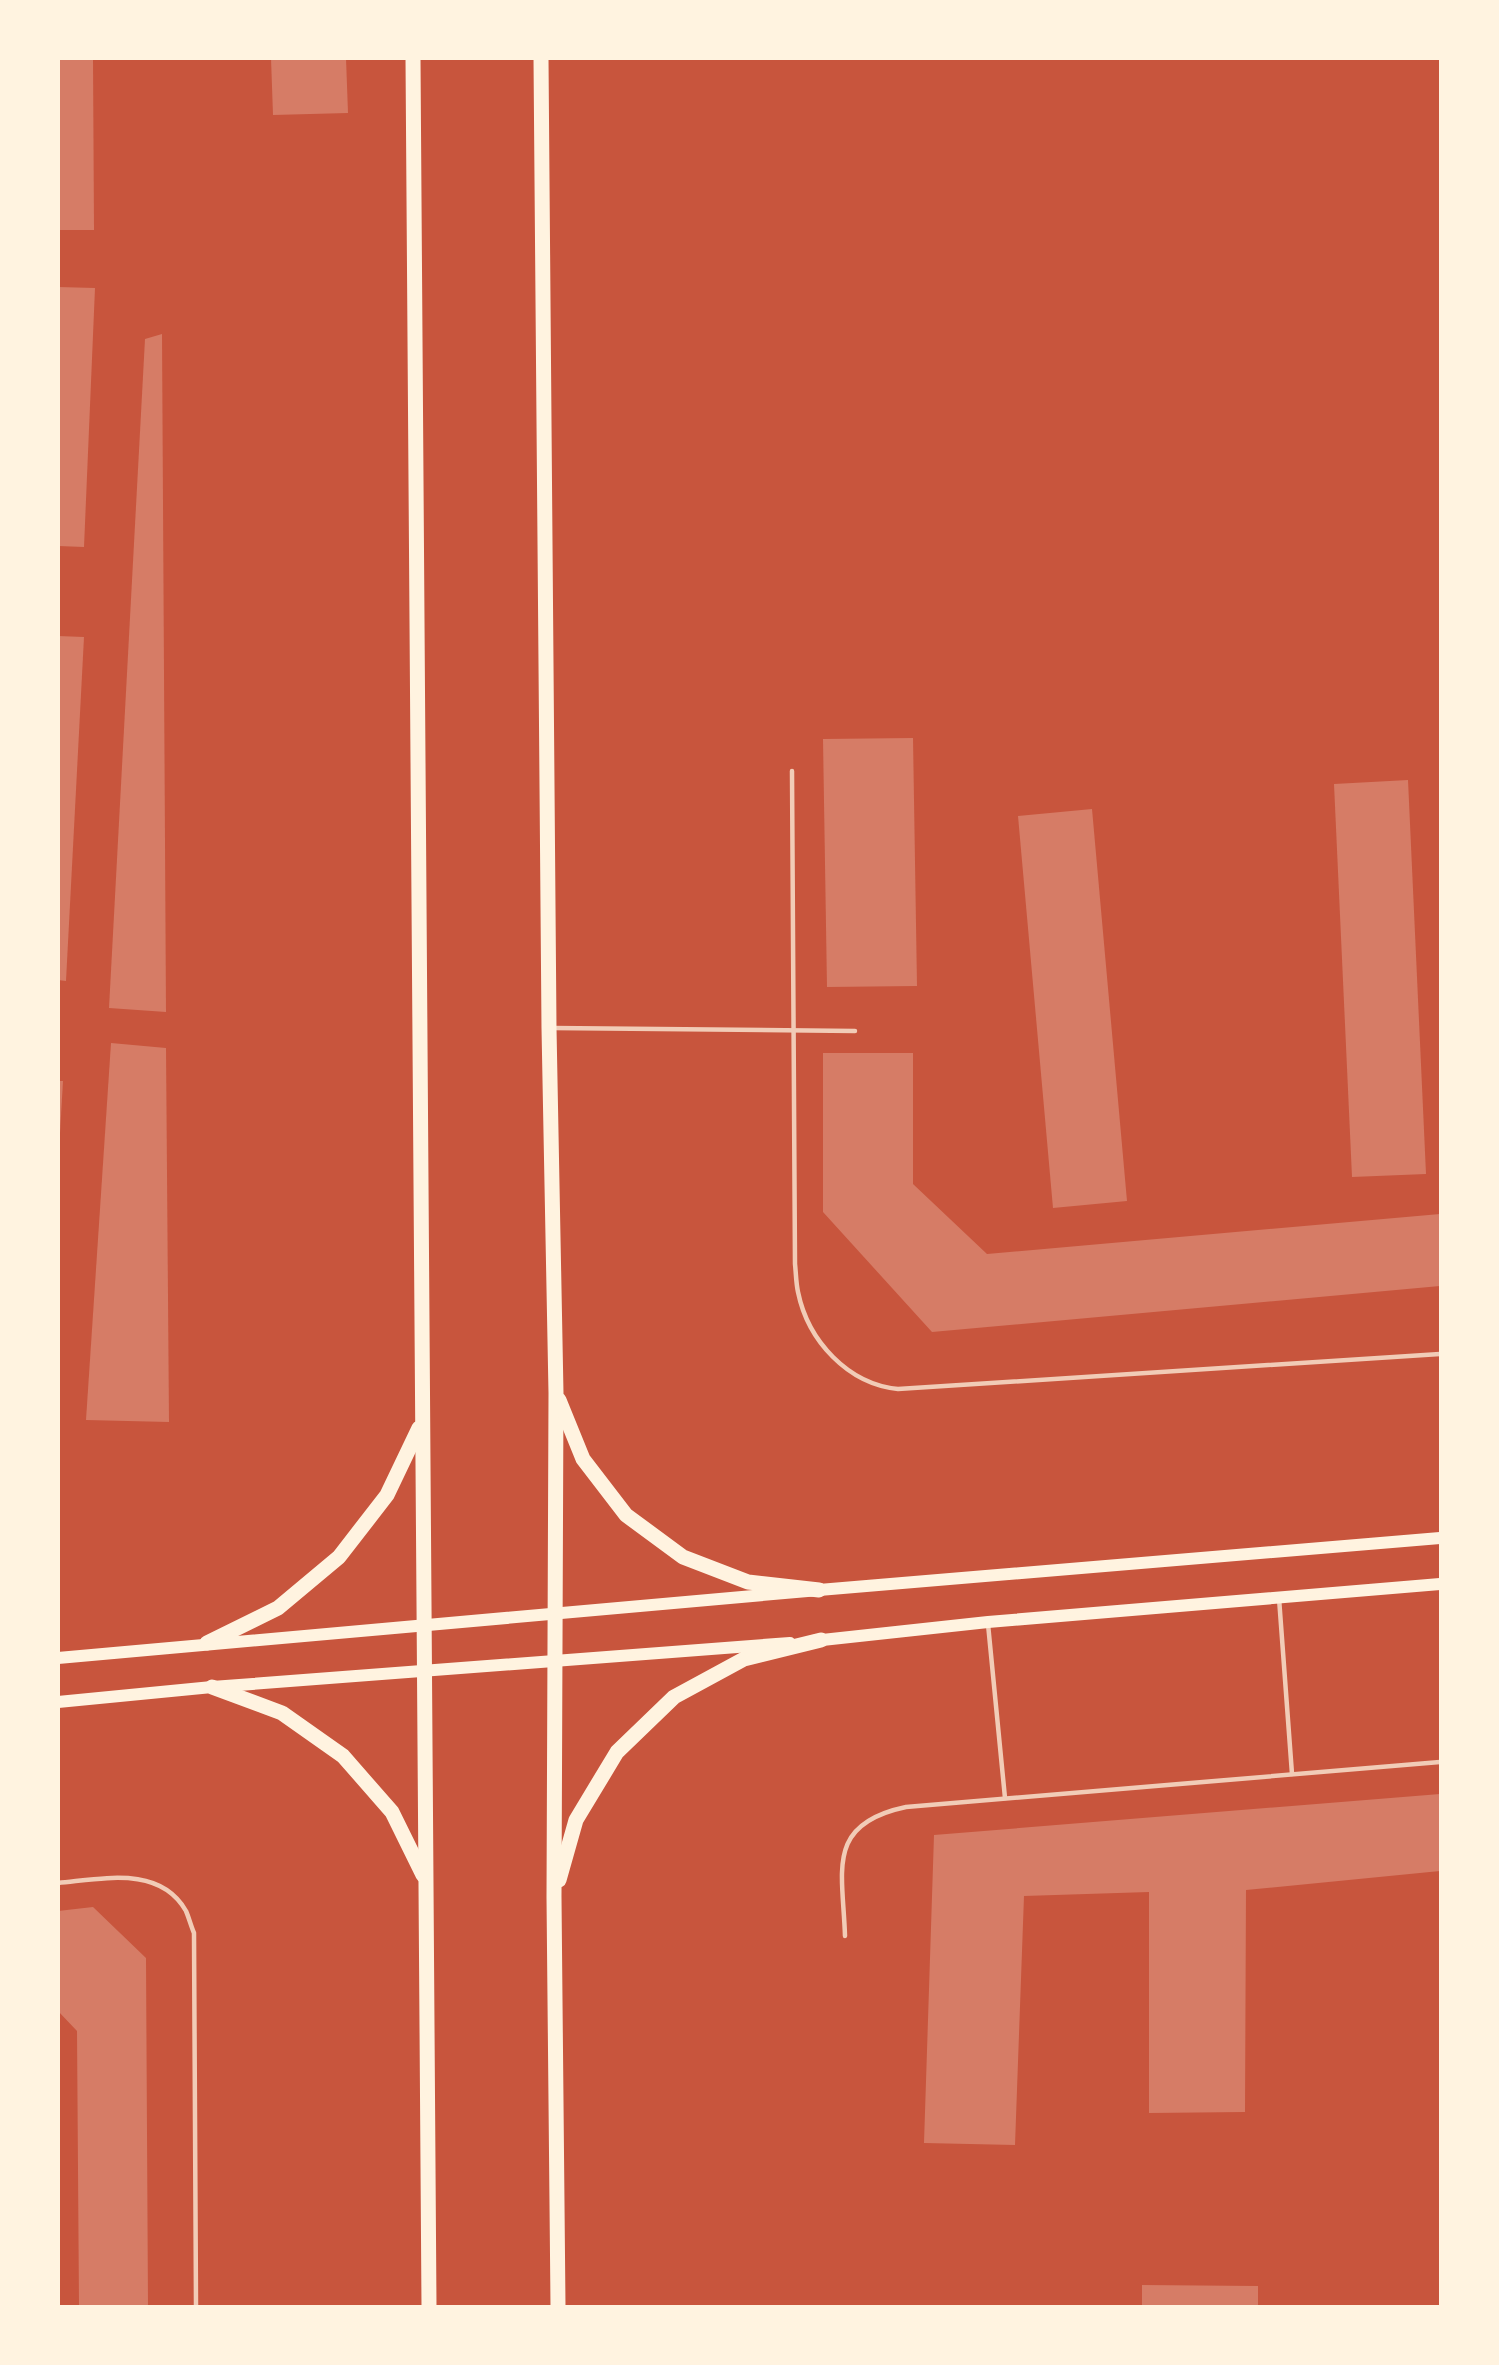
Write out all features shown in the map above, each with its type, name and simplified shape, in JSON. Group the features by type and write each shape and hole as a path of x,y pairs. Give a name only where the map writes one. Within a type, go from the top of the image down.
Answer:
{"main road":[{"path":"413,58 429,2307"},
{"path":"541,58 549,1028 556,1393 554,1897 558,2307"},
{"path":"556,1393 583,1459 626,1515 683,1557 748,1582 819,1590"},
{"path":"207,1643 278,1608 339,1557 387,1495 421,1422"},
{"path":"58,1658 423,1624 1440,1538"},
{"path":"58,1702 212,1687 821,1640 988,1622 1440,1584"},
{"path":"554,1897 576,1820 617,1752 650,1720 674,1697 744,1659 821,1640"},
{"path":"212,1687 282,1713 343,1756 392,1812 426,1880"}],"lane":[{"path":"792,771 795,1264 798,1292 807,1319 822,1346 842,1365 870,1383 898,1389 1440,1354"},
{"path":"549,1028 855,1031"},
{"path":"1279,1598 1292,1774"},
{"path":"988,1622 1005,1798"},
{"path":"845,1936 843,1853 850,1835 884,1811 1005,1798 1440,1762"},
{"path":"58,1882 120,1877 147,1881 171,1892 186,1911 194,1933 196,2307"}],"building":[{"path":"58,58 93,58 94,230 58,230"},
{"path":"271,58 346,58 348,113 273,115"},
{"path":"58,287 95,288 84,547 58,546"},
{"path":"162,334 166,1012 109,1008 145,339"},
{"path":"58,636 84,637 66,981 58,980"},
{"path":"913,738 917,986 827,987 823,739"},
{"path":"1408,780 1426,1174 1352,1177 1334,784"},
{"path":"1092,809 1127,1201 1053,1208 1018,816"},
{"path":"111,1043 166,1048 169,1422 86,1420"},
{"path":"823,1053 913,1053 913,1184 987,1254 1440,1214 1440,1286 932,1332 823,1212"},
{"path":"58,1081 63,1081 60,1133 58,1133"},
{"path":"1440,1794 1440,1871 1246,1890 1245,2112 1149,2113 1149,1892 1024,1896 1015,2145 924,2143 934,1835"},
{"path":"93,1907 146,1958 148,2306 79,2306 77,2031 58,2011 58,1911"},
{"path":"1142,2285 1258,2286 1258,2306 1142,2306"}]}
